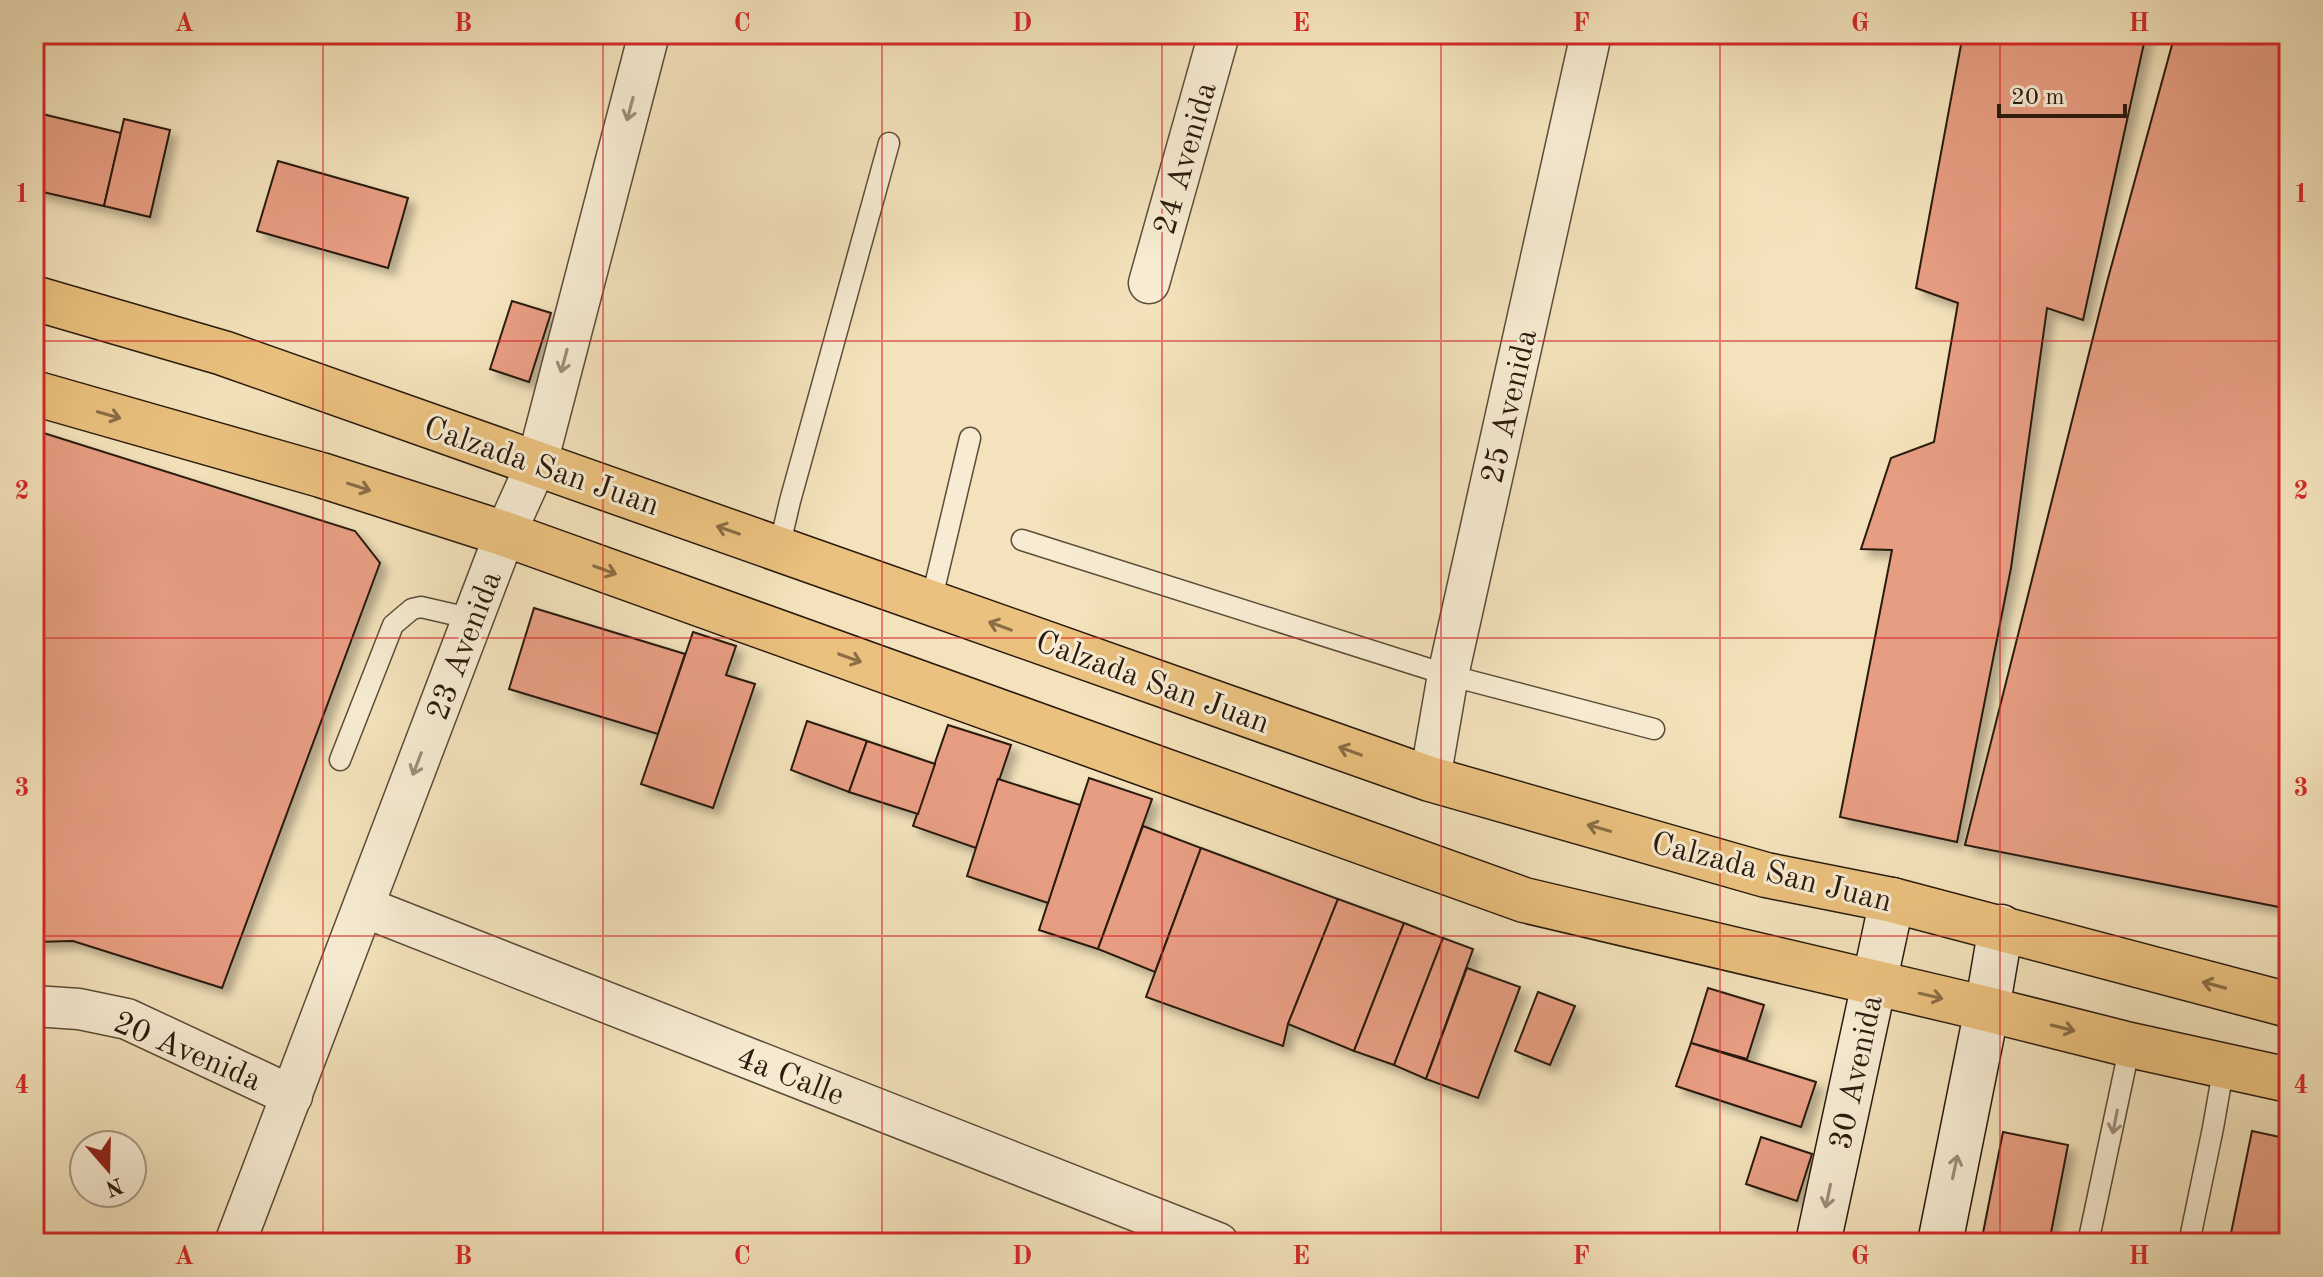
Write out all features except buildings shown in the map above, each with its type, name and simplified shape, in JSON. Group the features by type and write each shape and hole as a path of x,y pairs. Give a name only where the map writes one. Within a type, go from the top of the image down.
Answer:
{"main road":[{"name":"Calzada San Juan","path":"34,298 223,353 1430,779 1766,875 1892,900 2001,927 2289,1005"},
{"path":"34,393 321,475 505,534 1524,900 2289,1080"}],"street":[{"name":"23 Avenida","path":"235,1243 505,534 537,463 649,34"},
{"name":"24 Avenida","path":"1149,283 1219,34"},
{"name":"25 Avenida","path":"1430,779 1448,675 1591,34"},
{"name":"30 Avenida","path":"1818,1243 1892,900"},
{"name":"4a Calle","path":"364,907 1218,1243"},
{"path":"1940,1243 2001,927"},
{"name":"20 Avenida","path":"34,1006 79,1009 127,1019 292,1096"}],"lane":[{"path":"779,548 889,143"},
{"path":"931,602 970,438"},
{"path":"1022,540 1448,675 1654,729"},
{"path":"340,760 393,625 412,609 421,607 473,619"},
{"path":"2088,1243 2130,1045"},
{"path":"2189,1243 2224,1065"}]}
